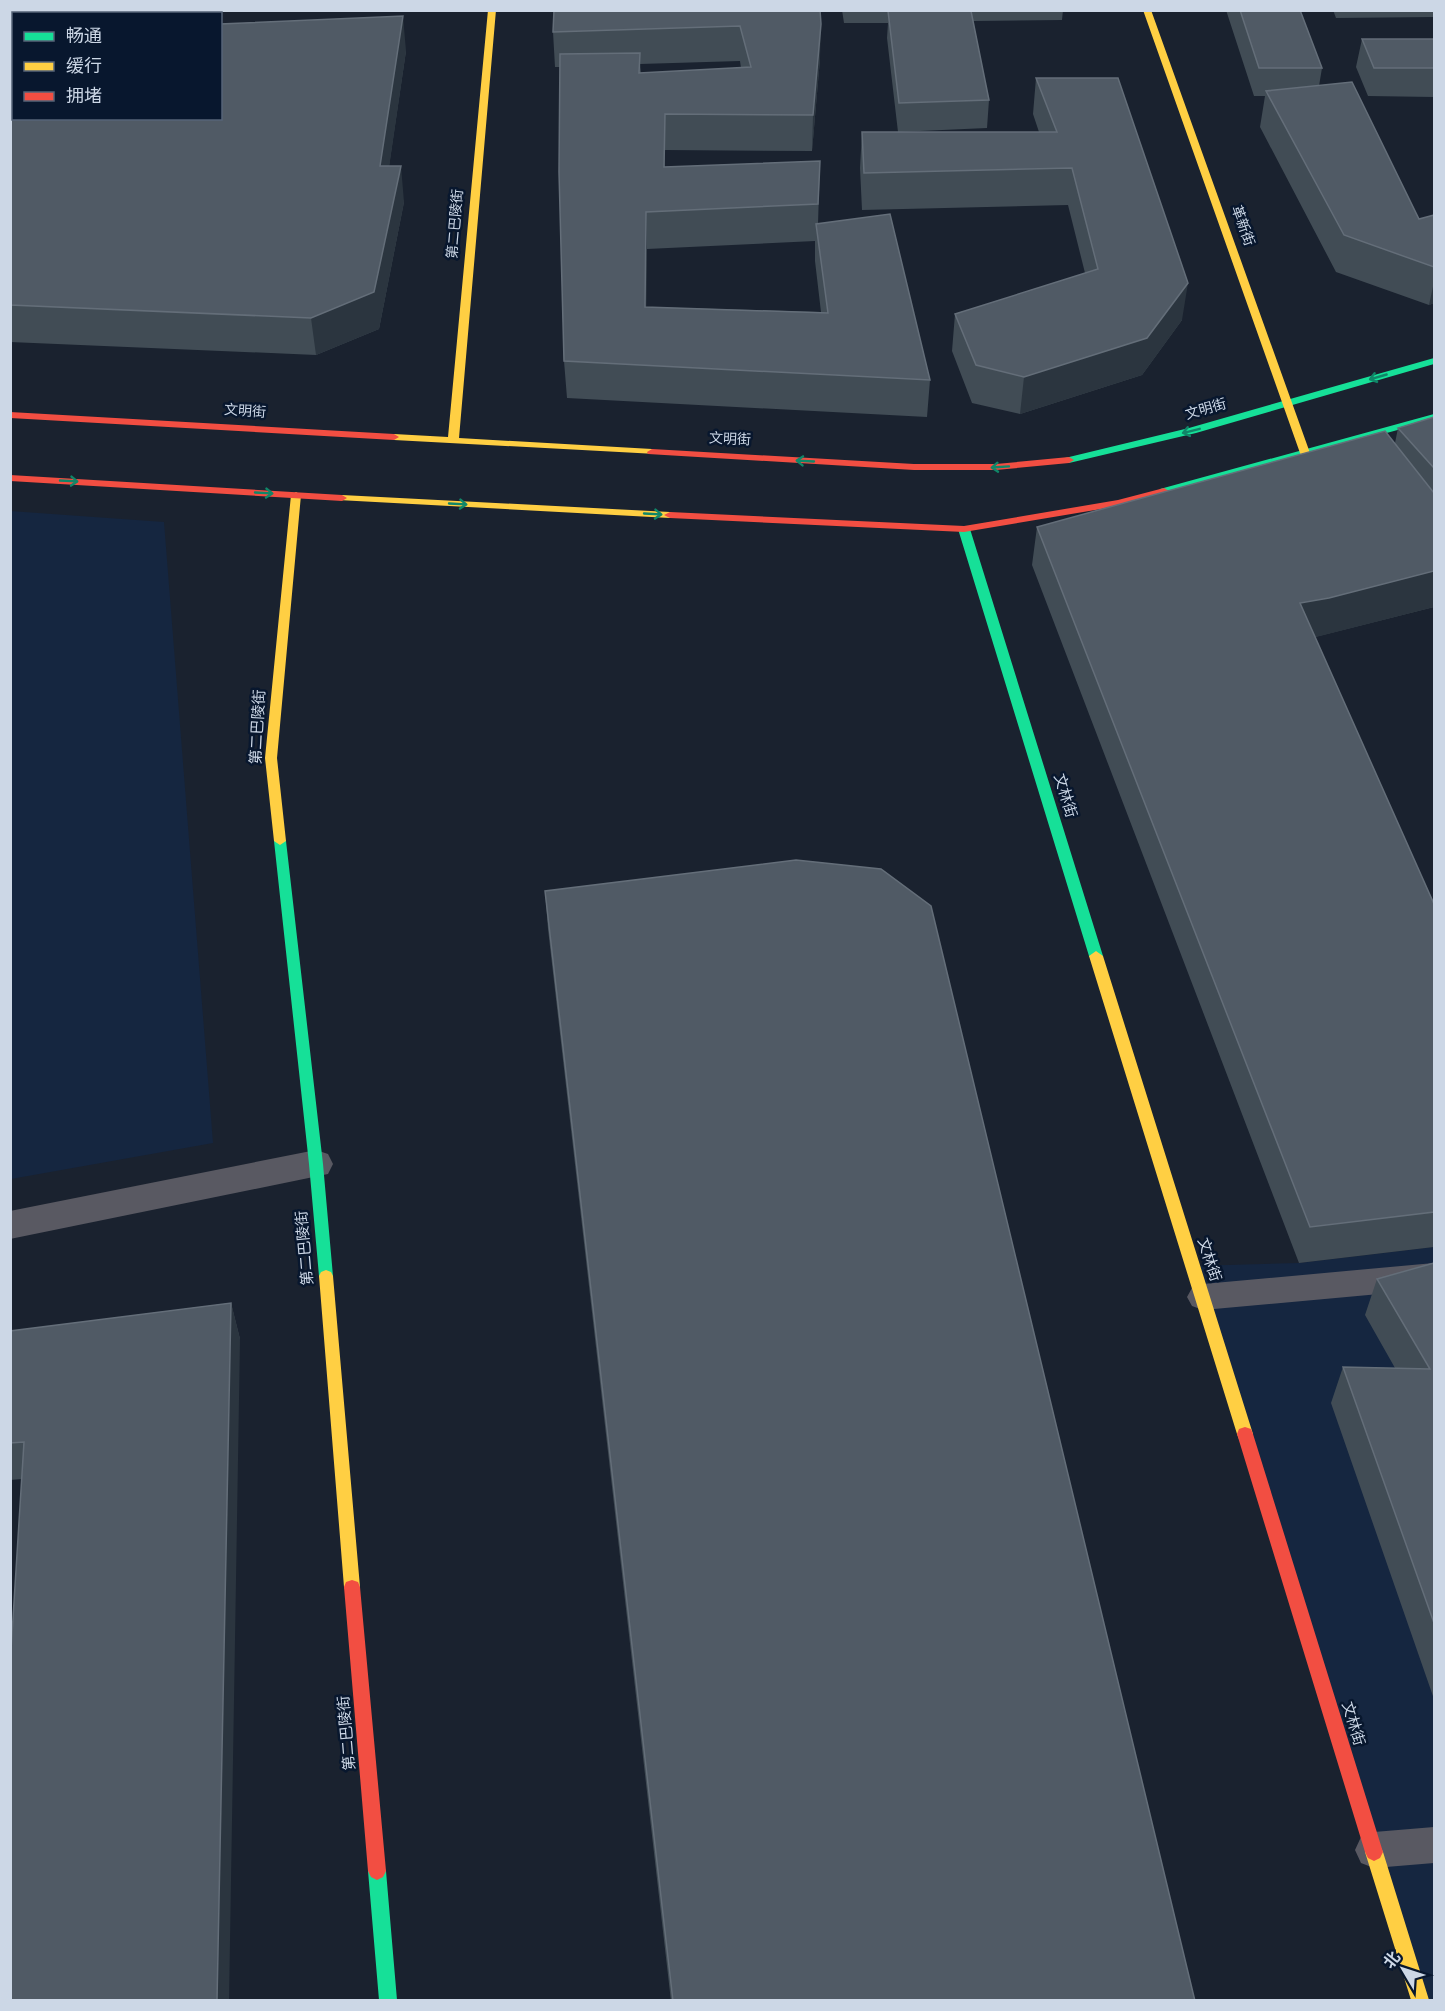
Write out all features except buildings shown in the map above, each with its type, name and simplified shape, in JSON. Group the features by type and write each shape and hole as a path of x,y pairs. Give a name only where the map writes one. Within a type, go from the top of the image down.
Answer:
{"main road":[{"name":"第二巴陵街","path":"453,440 492,10"},
{"name":"革新街","path":"1147,10 1305,453"},
{"name":"文明街","path":"10,415 914,467 996,467 1075,459 1192,431 1434,361"},
{"path":"10,478 964,529 1119,503 1434,417"},
{"name":"第二巴陵街","path":"296,495 271,758 316,1164 388,2001"},
{"name":"文林街","path":"964,529 1420,2001"}],"street":[{"path":"10,1225 316,1164"}],"lane":[{"path":"1203,1297 1434,1276"},
{"path":"1374,1850 1434,1845"}],"shaded area":[{"path":"10,511 164,522 213,1143 11,1179"},
{"path":"1434,1247 1434,2000 1420,2000 1193,1266 1299,1263"}],"traffic: fast":[{"path":"1069,460 1192,431 1434,361"},
{"path":"1164,491 1434,417"},
{"path":"964,529 1096,956"},
{"path":"280,841 316,1164 326,1276"},
{"path":"377,1871 388,2000"}],"traffic: slow":[{"path":"453,440 492,10"},
{"path":"1147,10 1305,453"},
{"path":"394,437 652,452"},
{"path":"280,841 271,758 296,495"},
{"path":"342,498 670,515"},
{"path":"1096,956 1245,1434"},
{"path":"326,1276 352,1587"},
{"path":"1374,1852 1420,2000"}],"traffic: jam":[{"path":"10,415 394,437"},
{"path":"652,452 914,467 996,467 1069,460"},
{"path":"10,478 342,498"},
{"path":"670,515 964,529 1119,503 1164,491"},
{"path":"1245,1434 1374,1852"},
{"path":"352,1587 377,1871"}]}
